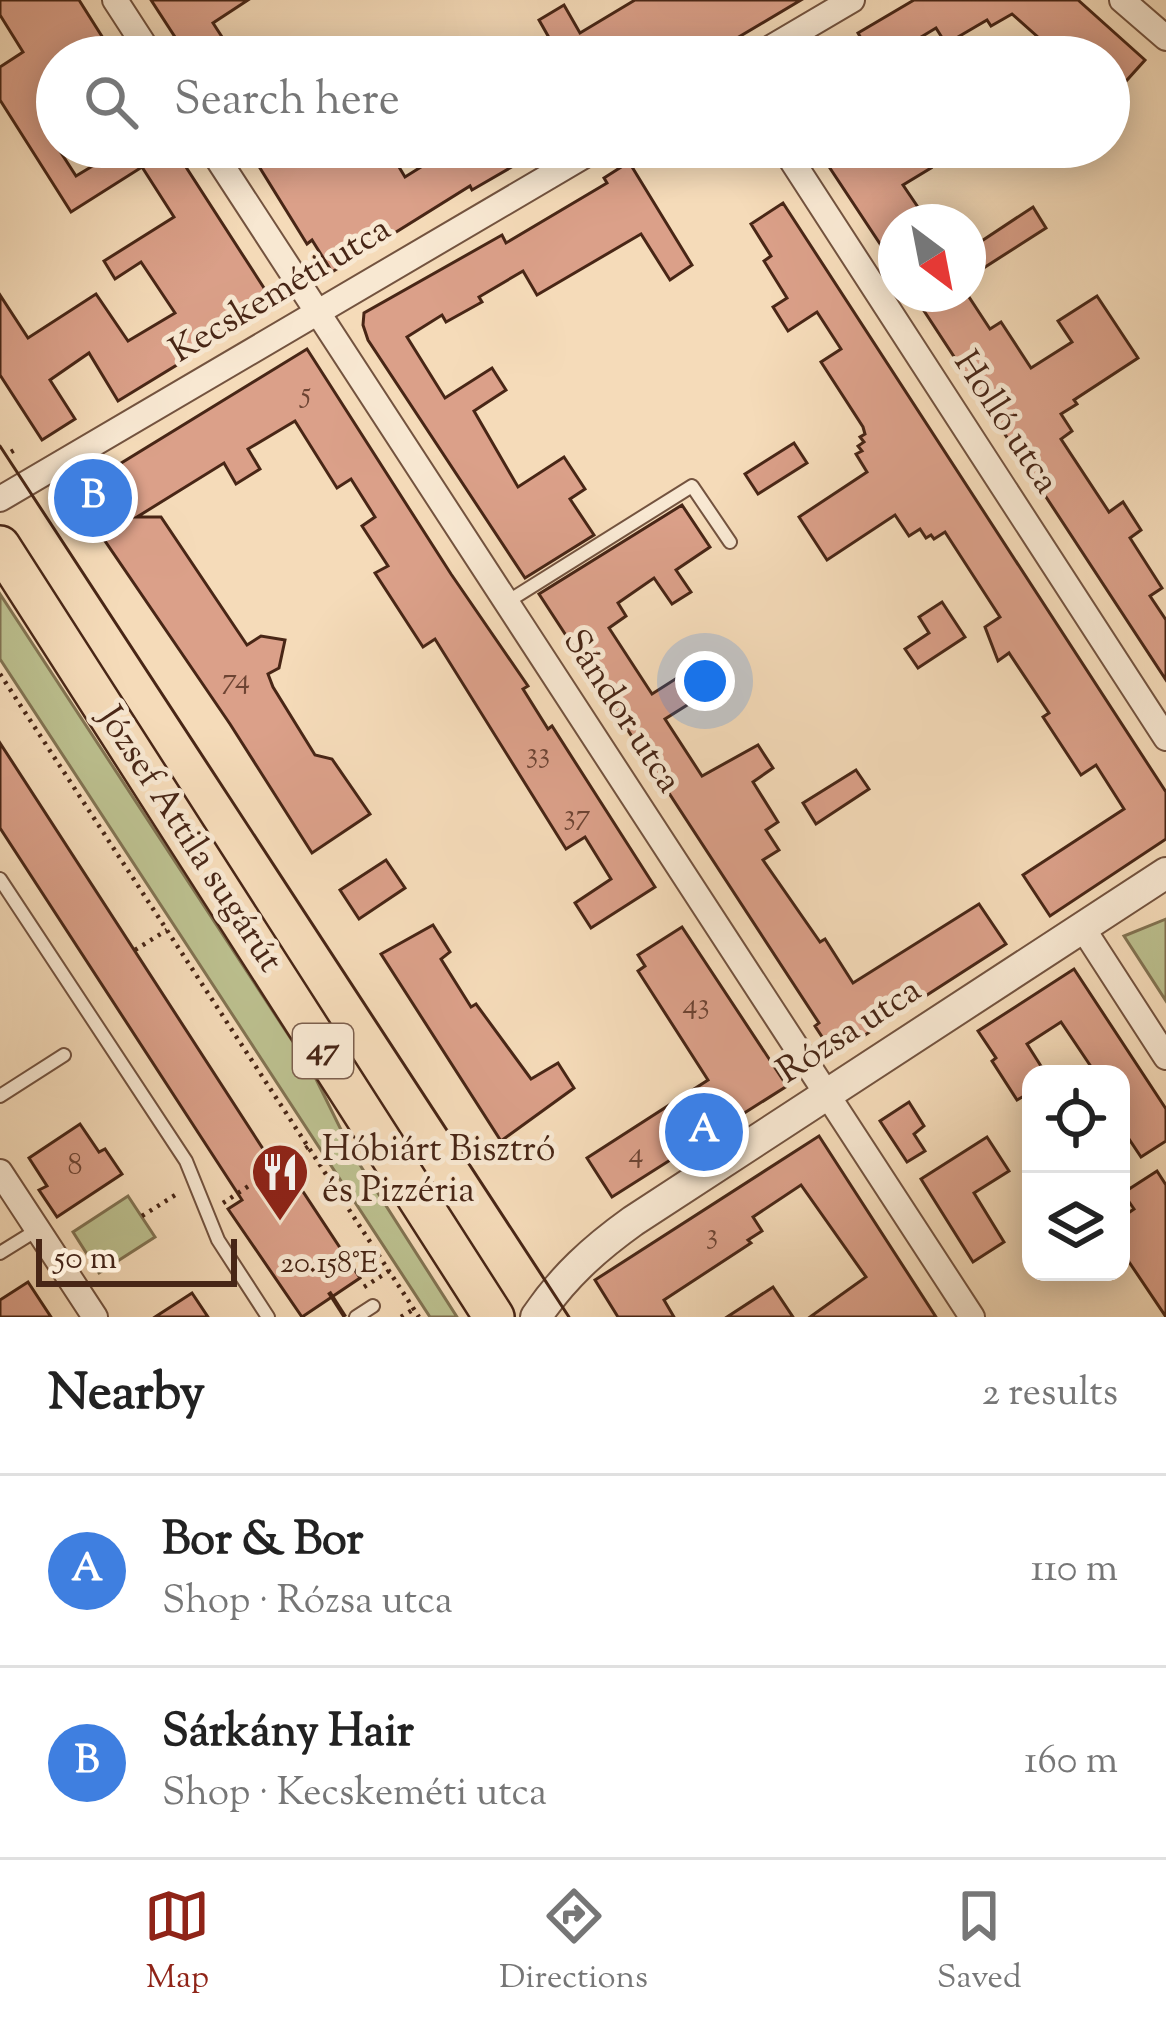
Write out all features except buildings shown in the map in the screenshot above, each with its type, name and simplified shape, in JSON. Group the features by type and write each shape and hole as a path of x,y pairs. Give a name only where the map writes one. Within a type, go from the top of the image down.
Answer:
{"main road":[{"name":"József Attila sugárút","path":"0,546 494,1317"}],"street":[{"path":"115,0 138,36"},
{"path":"791,36 852,0"},
{"path":"1122,0 1166,38"},
{"name":"Sándor utca","path":"224,168 972,1317"},
{"name":"Kecskeméti utca","path":"0,499 563,168"},
{"name":"Holló utca","path":"797,168 1166,738"},
{"name":"Rózsa utca","path":"536,1317 561,1281 592,1251 1166,873"},
{"path":"1082,927 1166,1057"},
{"path":"0,1172 95,1317"}],"lane":[{"path":"506,603 692,486 730,542"},
{"path":"0,879 186,1161 218,1240 268,1317"},
{"path":"0,1096 64,1055"},
{"path":"0,1253 38,1229"},
{"path":"356,1317 373,1306"}],"path":[{"path":"0,674 419,1317"},
{"path":"134,950 167,930"},
{"path":"207,1214 309,1146"},
{"path":"142,1216 195,1183"},
{"path":"400,1317 414,1309"}],"green space":[{"path":"0,594 312,1071 353,1154 457,1317 430,1317 0,659"},
{"path":"1166,919 1166,1001 1124,936"},
{"path":"128,1196 155,1237 99,1273 73,1232"}],"tram line":[{"path":"0,446 569,1317"}],"place":[{"name":"Sárkány Hair","path":"93,498"},
{"name":"Bor & Bor","path":"704,1132"},
{"name":"Hóbiárt Bisztró és Pizzéria","path":"280,1223"}]}
